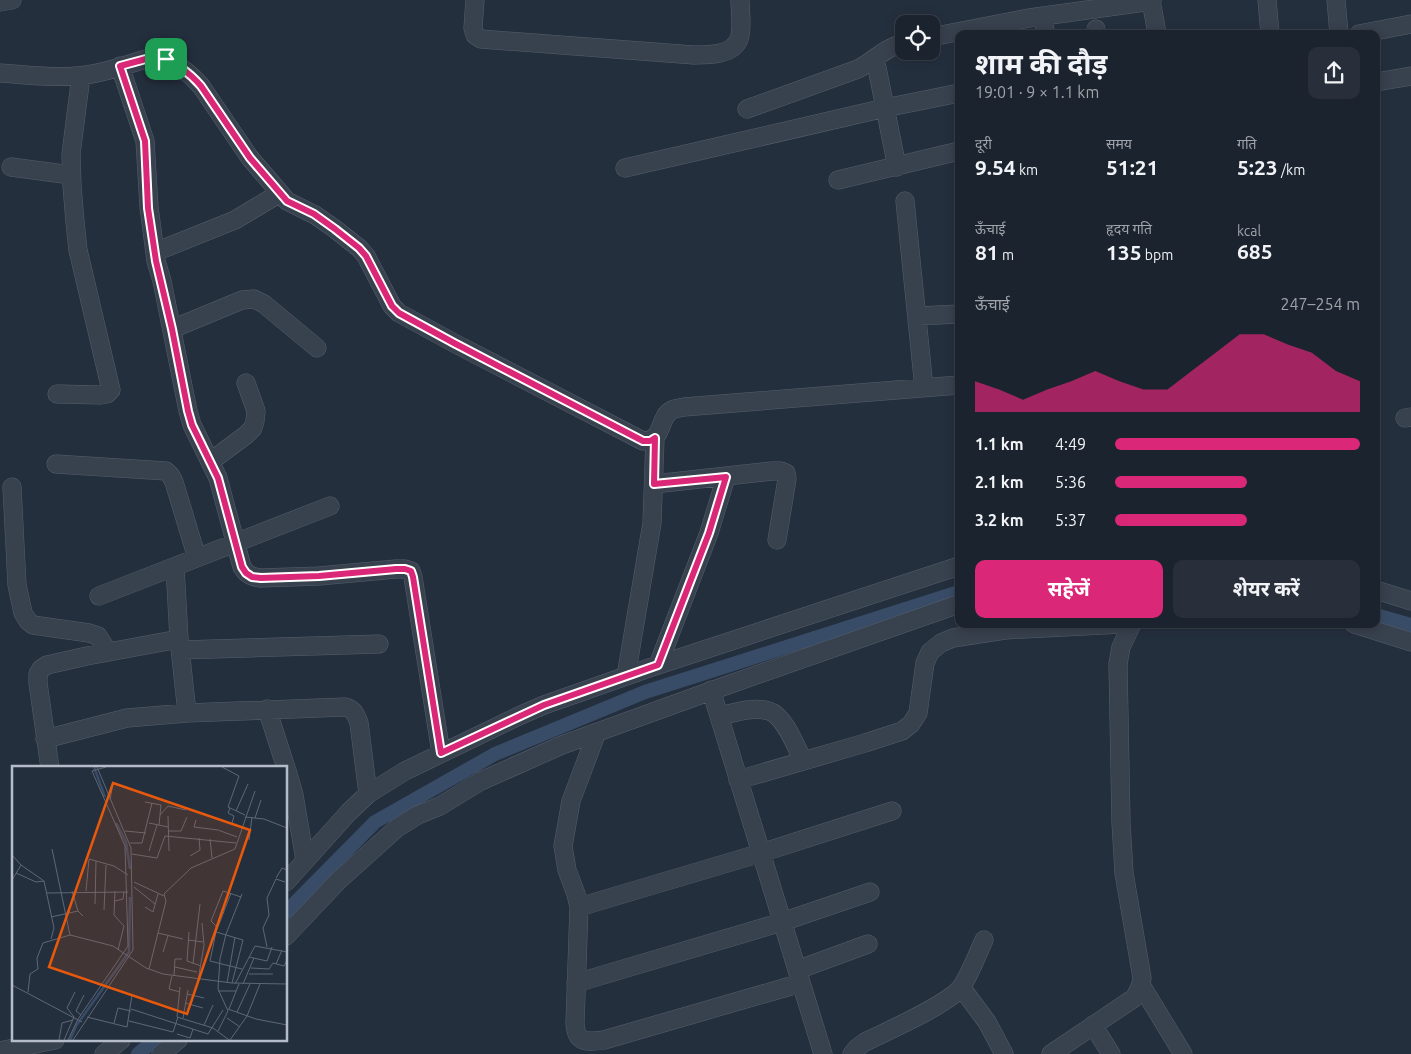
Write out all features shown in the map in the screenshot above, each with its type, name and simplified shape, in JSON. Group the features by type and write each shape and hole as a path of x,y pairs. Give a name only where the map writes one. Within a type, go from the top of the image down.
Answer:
{"street":[{"path":"474,0 473,28 475,35 481,39 694,55 712,55 735,46 740,39 741,32 740,0"},
{"path":"965,30 1152,0 1156,30"},
{"path":"1267,0 1270,30"},
{"path":"1336,0 1339,30"},
{"path":"1044,16 1045,30"},
{"path":"1380,30 1411,24"},
{"path":"940,34 955,32"},
{"path":"746,109 858,68 895,45"},
{"path":"0,73 55,77 81,76 157,56 181,67 201,86 245,152 280,194 287,201 314,214 359,248 369,261 392,306 399,313 643,441 650,441 655,438"},
{"path":"875,58 897,167"},
{"path":"120,66 145,141 147,187 155,252 188,411 192,425 218,478 242,567 252,577 261,578 396,569 411,571 441,753"},
{"path":"57,394 101,395 108,394 111,390 78,250 71,175 71,154 81,76"},
{"path":"1380,81 1411,76"},
{"path":"625,168 885,108 955,94"},
{"path":"838,180 955,152"},
{"path":"11,167 71,175"},
{"path":"155,252 235,220 280,194"},
{"path":"905,201 924,388"},
{"path":"172,329 242,300 254,299 264,304 317,348"},
{"path":"917,316 955,314"},
{"path":"211,461 253,428 256,411 246,383"},
{"path":"626,676 652,523 655,438 666,415 672,410 684,407 955,385"},
{"path":"56,464 166,471 174,482 197,558"},
{"path":"654,484 781,471 786,473 787,479 777,540"},
{"path":"658,665 709,533 726,477"},
{"path":"12,487 17,585 28,621 33,625 98,636 108,652"},
{"path":"99,596 330,506"},
{"path":"174,567 187,713"},
{"path":"288,880 349,812 368,794 405,771 441,753 544,705 658,665 955,567"},
{"path":"1380,591 1411,601"},
{"path":"288,934 338,881 406,821 418,814 440,806 481,781 562,745 597,732 711,690 955,605"},
{"path":"738,780 893,734 911,724 918,713 925,662 930,652 941,643 953,638 1006,630 1045,628"},
{"path":"1051,1054 1134,998 1142,985 1124,873 1121,823 1118,664 1121,647 1130,628"},
{"path":"1367,628 1411,642"},
{"path":"50,766 38,683 38,674 41,668 47,665 108,652 180,644 379,644"},
{"path":"711,690 823,1054"},
{"path":"45,740 127,718 267,709 350,708 356,714 359,723 368,794"},
{"path":"267,709 285,766"},
{"path":"719,716 750,710 770,711 781,719 803,762"},
{"path":"597,732 571,801 563,846 567,870 579,907 575,1032 583,1041 604,1040 630,1033 799,977 868,944"},
{"path":"288,775 306,860"},
{"path":"579,907 892,812"},
{"path":"576,983 782,922 870,892"},
{"path":"852,1054 865,1042 948,999 961,987 984,940"},
{"path":"1142,985 1183,1054"},
{"path":"961,987 987,1022 1004,1054"},
{"path":"1093,1025 1111,1054"},
{"path":"0,1051 45,1042"},
{"path":"104,1054 119,1042"},
{"path":"161,1054 176,1042"}],"waterway":[{"path":"288,910 375,822 495,754 645,692 955,593"},
{"path":"1380,616 1411,625"},
{"path":"138,1054 153,1042"}],"route":[{"path":"157,56 166,59 181,67 201,86 241,147 287,201 314,214 359,248 372,266 392,306 399,313 643,441 650,441 655,438 654,484 726,477 709,533 658,665 544,705 441,753 411,571 396,569 319,576 261,578 252,577 246,573 242,567 218,478 192,425 188,411 162,281 156,261 148,208 145,141 120,66 157,56"}]}
